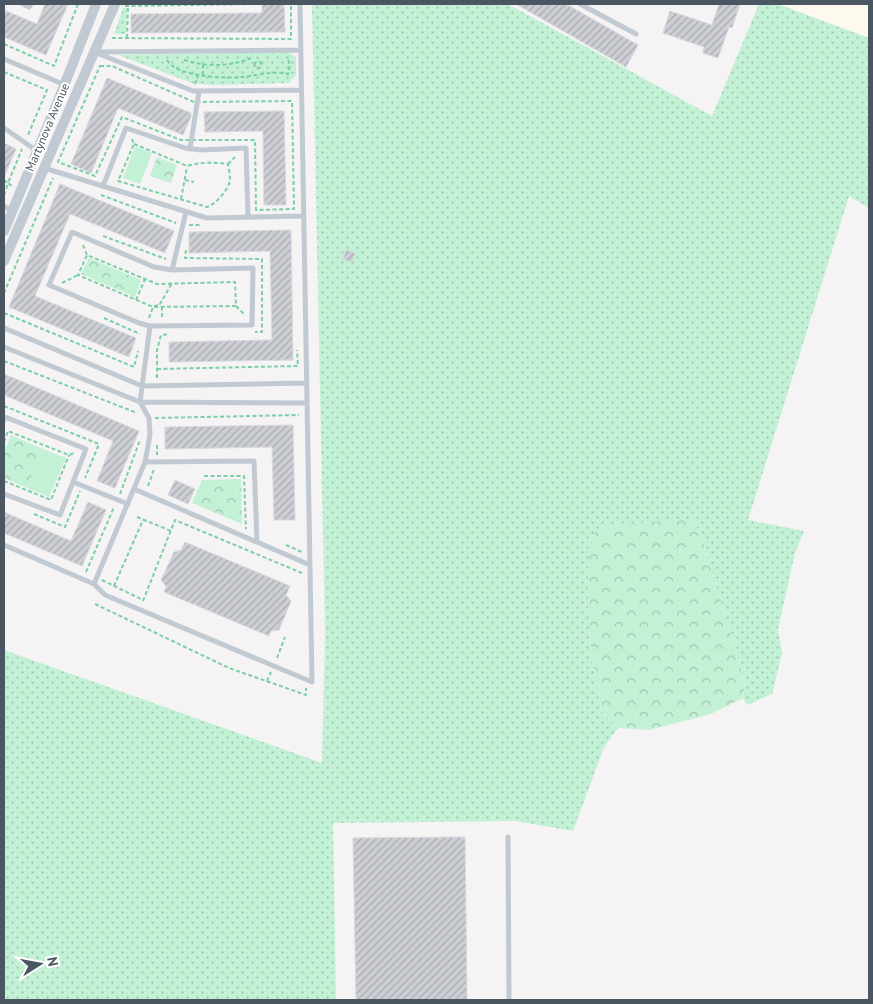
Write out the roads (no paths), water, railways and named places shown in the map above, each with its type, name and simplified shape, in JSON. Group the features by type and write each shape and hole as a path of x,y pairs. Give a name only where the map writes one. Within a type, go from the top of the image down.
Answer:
{"street":[{"name":"Martynova Avenue","path":"4,231 8,209 37,151 96,4"},
{"name":"Martynova Avenue","path":"4,261 94,52 119,5"},
{"path":"65,85 77,90"},
{"path":"8,209 22,219"}],"lane":[{"path":"23,4 30,7 31,4"},
{"path":"4,545 94,584 105,595 312,682 308,564 300,4"},
{"path":"580,4 636,34"},
{"path":"94,52 300,50"},
{"path":"94,52 193,91 301,90"},
{"path":"4,59 65,85"},
{"path":"190,149 198,91"},
{"path":"4,128 37,151"},
{"path":"103,186 126,128 172,145 190,149 246,148 248,217"},
{"path":"44,168 207,218 302,216"},
{"path":"172,270 186,212"},
{"path":"72,232 154,267 172,270 253,268 252,325 148,326 49,285 72,232"},
{"path":"94,584 145,462 150,435 149,418 140,402 148,326"},
{"path":"4,328 142,386 306,383"},
{"path":"4,347 140,402 306,402"},
{"path":"4,420 5,417 86,449 60,516 4,494"},
{"path":"145,462 254,461 258,542"},
{"path":"73,482 128,504"},
{"path":"134,489 308,564"},
{"path":"508,837 510,1000"}]}
